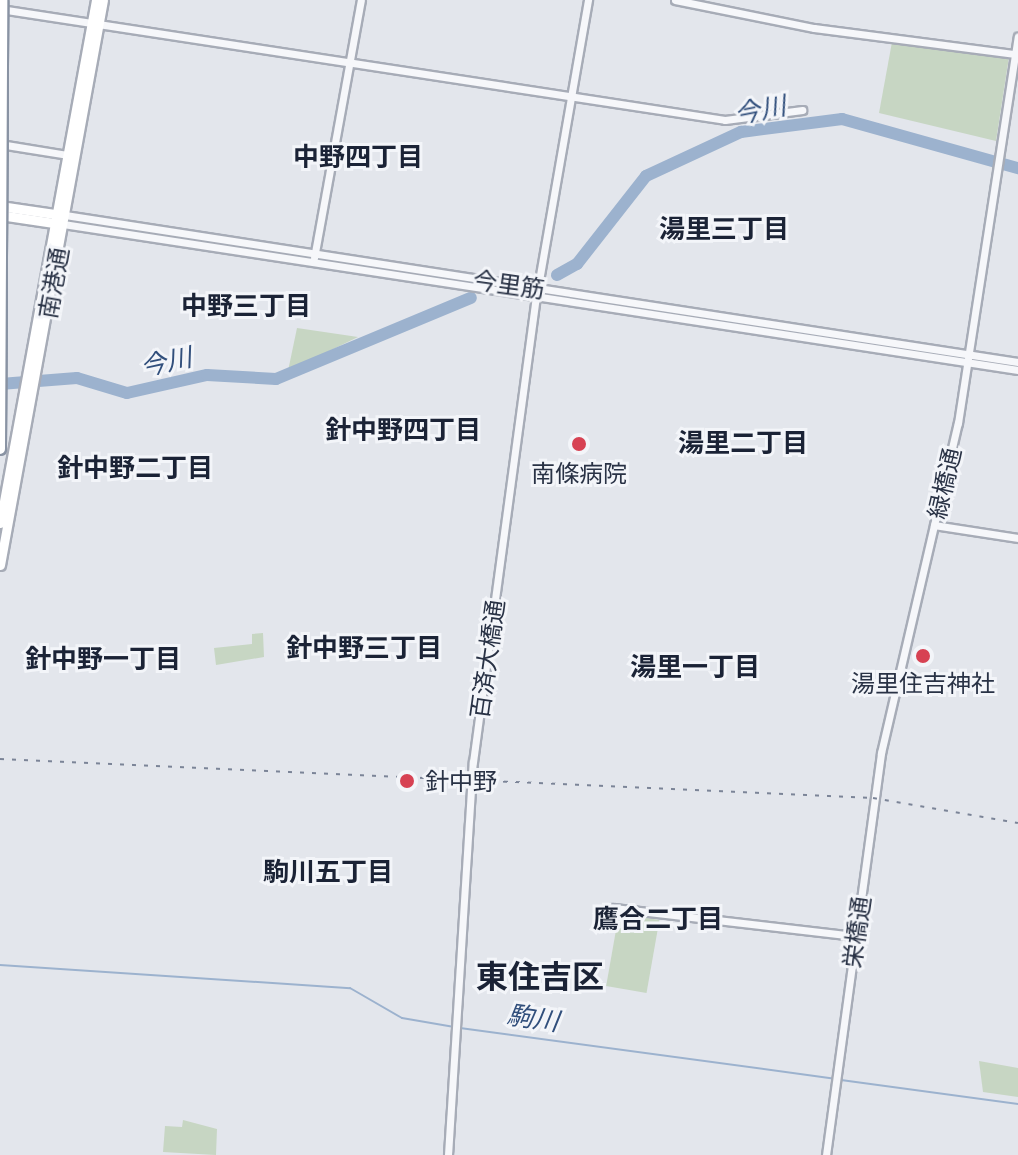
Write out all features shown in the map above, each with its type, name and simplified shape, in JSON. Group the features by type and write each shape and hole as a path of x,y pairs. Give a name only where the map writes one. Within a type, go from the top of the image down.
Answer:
{"highway":[{"path":"0,449 3,5"}],"main road":[{"name":"南港通","path":"0,565 95,23 96,0"},
{"name":"南港通","path":"59,219 68,155 95,23 103,0"},
{"name":"今里筋","path":"2,210 59,219"},
{"name":"南港通","path":"0,523 31,381"}],"street":[{"path":"314,258 361,0"},
{"path":"538,288 588,0"},
{"path":"675,0 814,28 1015,54 1018,37"},
{"path":"2,210 3,5 95,23 573,96 746,119 802,110"},
{"name":"緑橋通","path":"876,788 968,358 1015,54"},
{"path":"3,144 68,155"},
{"name":"今里筋","path":"59,219 538,288 968,358 1018,370"},
{"name":"今里筋","path":"314,258 536,298 968,358 1018,362"},
{"name":"百済大橋通","path":"448,1155 470,786 538,288"},
{"path":"934,525 1018,538"},
{"name":"栄橋通","path":"826,1155 876,788"},
{"path":"613,908 855,936"}],"green space":[{"path":"892,42 1009,57 996,141 879,113"},
{"path":"297,328 358,337 288,371"},
{"path":"263,633 264,657 216,665 214,648 252,644 252,634"},
{"path":"619,913 659,920 647,993 606,986"},
{"path":"979,1061 1018,1068 1018,1097 983,1092"},
{"path":"183,1120 217,1129 216,1155 163,1152 165,1126 182,1127"}],"waterway":[{"name":"今川","path":"557,275 577,264 646,176 741,132 842,119 1018,168"},
{"name":"今川","path":"0,384 77,378 127,393 207,375 276,379 471,298"},
{"name":"駒川","path":"0,965 350,988 402,1018 454,1027"},
{"name":"駒川","path":"460,1028 835,1079"},
{"name":"駒川","path":"841,1080 1018,1104"}],"railway":[{"path":"0,759 873,798 1018,823"}],"place":[{"name":"南條病院","path":"579,444"},
{"name":"湯里住吉神社","path":"923,656"},
{"name":"針中野","path":"407,781"}],"district":[{"name":"中野四丁目","path":"358,157"},
{"name":"湯里三丁目","path":"724,229"},
{"name":"中野三丁目","path":"246,306"},
{"name":"針中野四丁目","path":"403,430"},
{"name":"湯里二丁目","path":"743,443"},
{"name":"針中野二丁目","path":"135,468"},
{"name":"針中野三丁目","path":"364,648"},
{"name":"針中野一丁目","path":"103,659"},
{"name":"湯里一丁目","path":"695,667"},
{"name":"駒川五丁目","path":"328,872"},
{"name":"鷹合二丁目","path":"658,919"},
{"name":"東住吉区","path":"540,976"}]}
